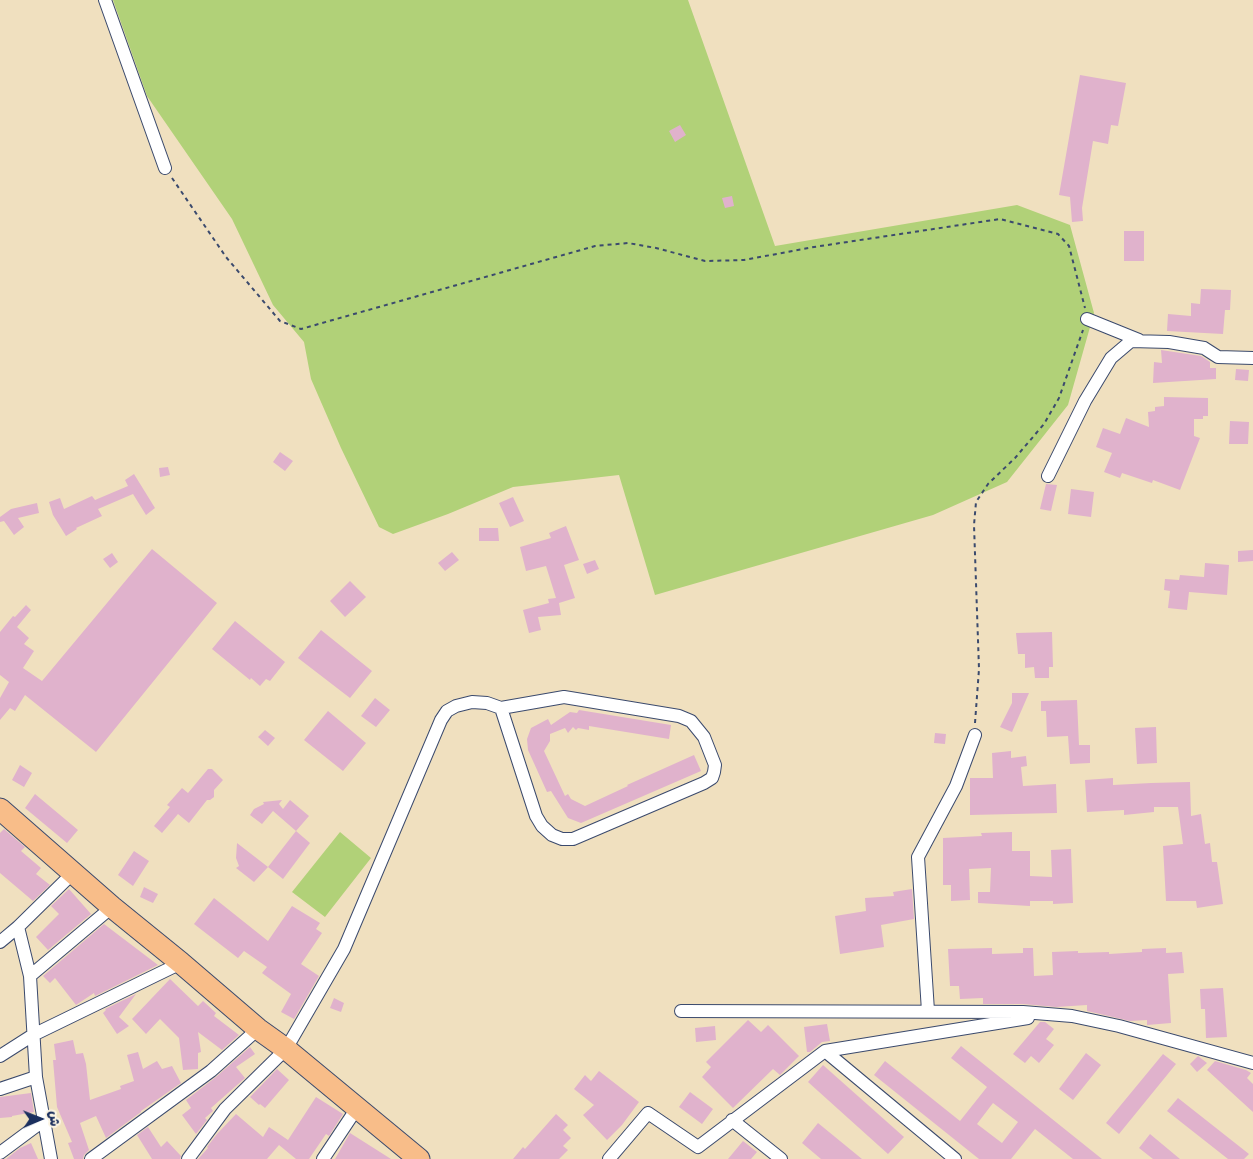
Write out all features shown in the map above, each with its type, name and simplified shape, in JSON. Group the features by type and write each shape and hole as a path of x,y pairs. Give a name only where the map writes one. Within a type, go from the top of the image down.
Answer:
{"main road":[{"path":"3,816 74,873 258,1029 286,1049 419,1159"}],"street":[{"path":"105,0 165,168"},
{"path":"1087,319 1141,341"},
{"path":"1048,476 1085,401 1110,358 1131,341 1169,342 1204,348 1218,357 1253,358"},
{"path":"188,1159 225,1108 286,1049 344,949 441,720 456,706 472,702 487,703 501,708 564,697 679,716 691,721 704,737 714,765 714,772 712,778 704,783 573,839 562,839 552,835 542,826 536,816 501,708"},
{"path":"928,1012 918,857 956,786 975,735"},
{"path":"0,942 74,873"},
{"path":"30,976 112,906"},
{"path":"18,926 30,976 36,1077 51,1159"},
{"path":"0,1056 33,1035 181,963"},
{"path":"681,1011 1023,1012 1050,1014 1072,1016 1119,1026 1253,1063"},
{"path":"609,1159 648,1114 698,1147 825,1052 1050,1014"},
{"path":"91,1159 211,1071 258,1029"},
{"path":"825,1052 955,1159"},
{"path":"0,1089 36,1077"},
{"path":"323,1159 357,1108"},
{"path":"732,1120 781,1159"},
{"path":"0,1153 43,1122"}],"path":[{"path":"165,168 226,257 280,321 302,329 595,246 628,243 656,248 704,261 744,260 814,247 1000,219 1058,234 1069,246 1087,319 1059,398 1044,424 1015,458 988,484 976,502 974,525 979,669 975,735"}],"green space":[{"path":"113,0 688,0 775,246 1017,205 1070,225 1094,313 1068,405 1007,482 933,515 655,595 619,475 513,487 393,534 379,527 341,448 311,379 304,342 273,305 232,219 147,96"},
{"path":"340,832 371,858 325,917 292,892"}],"building":[{"path":"1080,75 1126,83 1118,126 1111,125 1108,144 1093,141 1082,208 1083,221 1072,222 1070,197 1059,195"},
{"path":"680,125 686,135 675,142 669,131"},
{"path":"732,196 734,206 725,208 722,198"},
{"path":"1124,231 1144,231 1144,261 1124,261"},
{"path":"1201,289 1231,290 1230,310 1225,310 1223,334 1167,331 1168,314 1191,316 1191,303 1200,304"},
{"path":"1161,350 1201,356 1210,362 1210,368 1216,368 1216,379 1153,383 1154,362 1162,363"},
{"path":"1236,369 1249,370 1248,381 1235,380"},
{"path":"1164,397 1208,398 1208,416 1203,416 1203,419 1194,419 1194,436 1200,438 1180,490 1153,480 1152,483 1122,473 1120,478 1104,472 1112,453 1096,447 1103,428 1120,434 1126,418 1149,427 1148,412 1155,411 1155,407 1164,406"},
{"path":"1230,421 1249,422 1248,444 1229,444"},
{"path":"280,452 293,461 285,471 273,462"},
{"path":"168,467 170,475 160,477 159,468"},
{"path":"134,474 155,508 146,515 133,494 98,509 102,516 76,528 66,536 53,515 49,502 60,498 64,509 92,496 95,500 128,486 125,480"},
{"path":"1046,484 1057,485 1051,511 1040,509"},
{"path":"1071,489 1094,492 1091,517 1068,514"},
{"path":"513,497 524,521 510,527 499,503"},
{"path":"37,503 39,513 18,518 24,527 14,535 4,521 0,522 0,517 11,509"},
{"path":"566,526 579,560 564,565 575,598 559,603 561,615 538,617 541,630 529,633 523,610 549,603 548,599 556,598 546,566 526,571 520,547 551,538 549,533"},
{"path":"479,528 498,528 499,541 479,541"},
{"path":"152,549 217,603 96,752 25,695 15,711 10,708 0,720 0,698 9,682 0,675 0,632 13,616 15,617 26,605 31,610 17,627 29,638 24,644 34,651 23,668 42,681"},
{"path":"1253,550 1253,561 1238,562 1238,551"},
{"path":"452,552 459,560 445,571 438,563"},
{"path":"112,553 118,562 110,568 103,559"},
{"path":"595,560 599,569 587,574 583,564"},
{"path":"1205,563 1229,565 1227,595 1189,592 1187,610 1168,608 1170,591 1164,590 1165,579 1179,580 1180,575 1204,577"},
{"path":"350,581 366,597 345,617 330,601"},
{"path":"235,621 285,662 270,681 266,679 260,686 212,649"},
{"path":"321,630 372,671 350,698 298,658"},
{"path":"1052,632 1053,667 1049,667 1049,678 1035,678 1034,667 1025,668 1025,654 1018,654 1016,633"},
{"path":"1012,693 1029,693 1012,732 1000,727 1012,703"},
{"path":"375,698 390,710 376,727 361,716"},
{"path":"1077,700 1079,745 1090,745 1090,763 1070,764 1068,736 1047,737 1046,711 1041,711 1041,701"},
{"path":"579,710 671,725 669,739 589,726 589,730 578,728 576,730 573,727 568,733 565,728 550,734 550,741 544,751 565,796 568,794 571,799 585,806 694,755 701,771 581,823 568,818 551,791 547,792 528,750 527,739 531,728 548,719 551,725 570,712 577,713"},
{"path":"328,711 366,743 343,771 304,740"},
{"path":"1156,727 1157,763 1137,764 1135,728"},
{"path":"265,730 275,738 268,746 258,737"},
{"path":"935,733 946,734 945,744 934,743"},
{"path":"1011,751 1011,758 1026,756 1027,766 1021,767 1023,786 1056,784 1057,813 970,815 970,778 993,778 992,753"},
{"path":"20,765 32,773 24,787 12,780"},
{"path":"208,769 212,769 223,780 214,790 214,797 207,800 189,823 178,814 162,833 154,826 170,807 167,805 182,788 188,793"},
{"path":"1113,778 1113,785 1190,782 1191,816 1201,814 1205,844 1210,843 1212,862 1217,862 1223,904 1197,908 1196,901 1166,901 1163,846 1183,844 1178,807 1154,807 1154,812 1124,815 1124,810 1087,812 1085,780"},
{"path":"35,794 78,830 67,843 25,808"},
{"path":"282,800 279,804 283,809 290,800 309,816 296,831 273,811 262,824 250,815 254,809 264,804 263,802"},
{"path":"4,829 25,847 21,851 41,868 36,874 50,885 33,901 0,873 0,833"},
{"path":"296,831 310,843 283,879 268,867"},
{"path":"1012,832 1012,851 1030,851 1030,876 1052,877 1051,850 1071,849 1073,903 1053,904 1053,901 1030,901 1030,906 978,903 978,892 990,892 991,868 969,869 970,900 951,901 951,885 943,885 943,838 982,836 981,833"},
{"path":"237,843 268,867 254,882 236,868 239,866 236,858"},
{"path":"134,851 149,861 133,886 118,875"},
{"path":"144,887 158,894 153,903 140,897"},
{"path":"69,889 91,914 48,950 36,937 59,914 51,906"},
{"path":"912,889 914,919 881,925 884,947 840,954 835,916 866,911 865,898 894,896 893,892"},
{"path":"214,898 268,941 292,906 320,923 316,929 322,933 301,964 319,976 294,1019 281,1012 291,994 262,973 267,967 244,951 238,958 194,924"},
{"path":"104,924 158,965 95,996 94,993 76,1005 55,978 50,983 43,976"},
{"path":"992,948 992,954 1023,953 1023,948 1033,948 1034,976 1053,975 1052,952 1109,952 1109,954 1142,952 1142,949 1166,948 1166,953 1182,952 1184,973 1168,974 1171,1023 1147,1025 1147,1020 1130,1021 1087,1011 1087,1005 1056,1007 1023,1004 983,1004 983,998 960,999 959,986 950,986 948,949"},
{"path":"170,979 198,1006 203,1001 216,1013 214,1016 239,1035 222,1050 198,1032 201,1052 198,1053 198,1069 183,1070 179,1038 160,1019 146,1034 132,1019"},
{"path":"1223,988 1227,1037 1206,1038 1205,1009 1201,1009 1200,989"},
{"path":"136,994 119,1017 129,1026 117,1034 103,1013 105,1009"},
{"path":"334,998 344,1003 341,1012 330,1008"},
{"path":"748,1020 761,1032 768,1025 799,1056 780,1075 773,1069 733,1108 702,1077 711,1067 706,1062"},
{"path":"1040,1022 1045,1022 1054,1029 1046,1039 1054,1045 1039,1063 1031,1056 1025,1063 1013,1054"},
{"path":"827,1024 830,1041 822,1042 810,1052 807,1052 804,1027"},
{"path":"715,1026 716,1040 696,1042 695,1028"},
{"path":"73,1040 76,1054 83,1053 90,1100 121,1089 120,1086 134,1081 127,1055 138,1052 143,1069 157,1061 162,1069 172,1066 181,1083 106,1138 96,1116 80,1123 89,1150 83,1159 74,1159 68,1143 72,1142 57,1107 53,1060 56,1060 54,1044"},
{"path":"961,1046 1102,1159 1073,1159 1035,1129 1011,1159 979,1159 874,1075 885,1061 960,1121 987,1087 951,1058","holes":["993,1103 1018,1122 1002,1143 977,1124"]},
{"path":"250,1047 255,1054 236,1067 245,1078 211,1108 213,1111 205,1118 207,1120 196,1134 182,1115 191,1108 186,1100"},
{"path":"1086,1053 1101,1065 1073,1100 1059,1089"},
{"path":"1163,1054 1176,1064 1119,1134 1106,1123"},
{"path":"1198,1056 1207,1063 1197,1072 1190,1064"},
{"path":"1215,1061 1251,1073 1247,1078 1253,1084 1253,1112 1207,1070"},
{"path":"823,1065 904,1137 888,1154 808,1082"},
{"path":"277,1069 289,1080 265,1108 250,1097"},
{"path":"599,1071 639,1102 622,1125 607,1140 583,1115 594,1105 574,1089 585,1075 591,1081"},
{"path":"690,1092 713,1109 702,1124 679,1107"},
{"path":"31,1093 34,1112 0,1118 0,1097"},
{"path":"316,1097 343,1114 329,1136 326,1134 309,1159 296,1159 279,1145 267,1159 198,1159 217,1134 236,1114 263,1137 269,1127 288,1140"},
{"path":"1178,1098 1249,1154 1244,1159 1228,1159 1167,1111"},
{"path":"556,1114 568,1125 563,1130 571,1138 563,1146 568,1150 559,1159 513,1159 523,1147 525,1149"},
{"path":"818,1123 862,1159 821,1159 802,1143"},
{"path":"148,1127 161,1147 167,1141 181,1156 180,1159 152,1159 137,1135"},
{"path":"350,1133 391,1159 335,1159"},
{"path":"1150,1134 1180,1159 1153,1159 1139,1148"},
{"path":"743,1141 757,1152 751,1159 728,1159"},
{"path":"31,1143 38,1159 6,1159 20,1148"}]}
